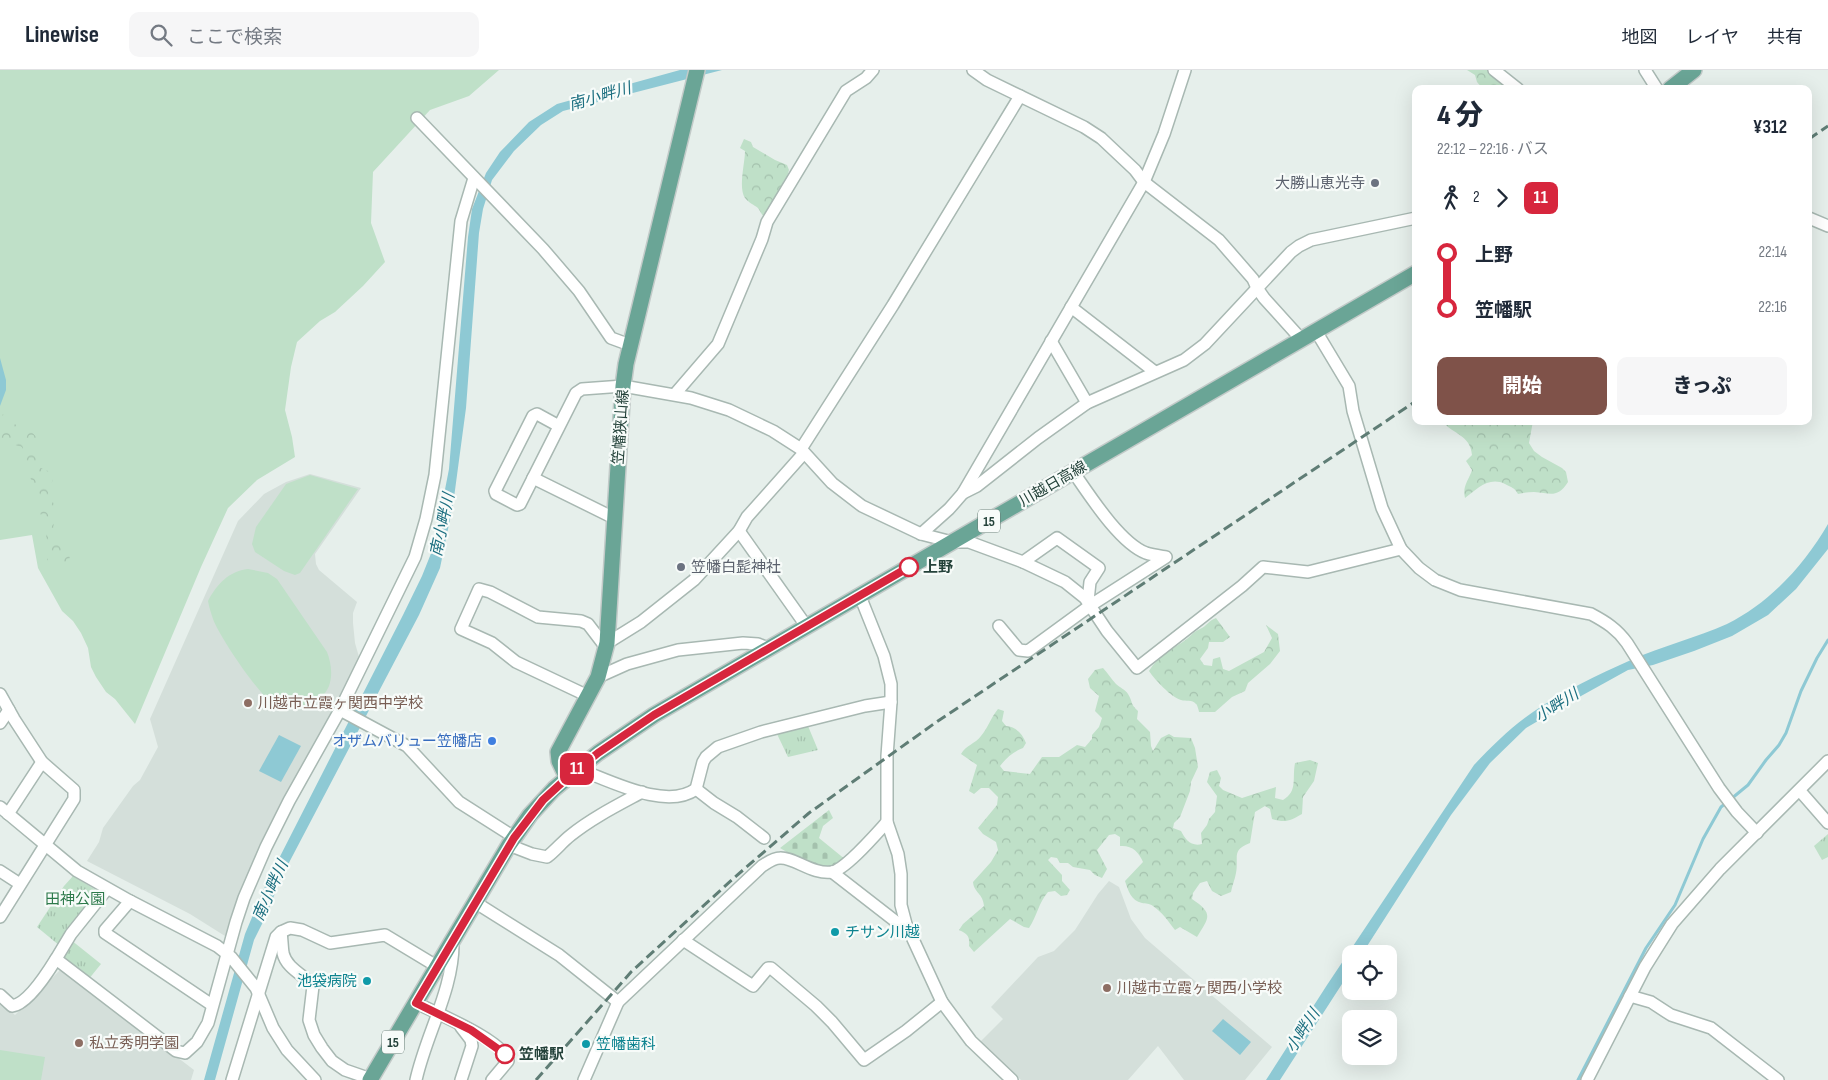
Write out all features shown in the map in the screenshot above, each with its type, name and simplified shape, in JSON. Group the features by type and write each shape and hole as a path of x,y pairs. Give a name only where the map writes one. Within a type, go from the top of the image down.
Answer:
{"main road":[{"name":"笠幡狭山線","path":"572,773 559,761 558,752 598,677 607,643 623,386 630,345 697,70"},
{"path":"1675,85 1694,70"},
{"name":"川越日高線","path":"375,1078 416,1003 512,841 543,800 572,773 654,715 1412,275"}],"street":[{"path":"675,394 718,344 762,239 767,222 846,91 866,78 873,70"},
{"path":"972,70 987,80 1084,127 1101,138 1135,170 1144,182 1219,240 1301,339"},
{"path":"1494,70 1513,85"},
{"path":"1645,70 1654,85"},
{"path":"921,534 949,509 963,493 1144,182 1164,134 1181,71"},
{"path":"588,696 516,662 492,643 461,629 476,594 481,588 538,617 581,621 588,624 604,645 642,622 694,580 739,531 747,517 803,451 1020,96"},
{"path":"417,118 543,249 579,291 611,338 630,345"},
{"path":"56,959 176,1052 185,1052 197,1042 208,1023 244,898 266,847 289,801 342,711 415,557 426,519 435,475 462,221 476,180"},
{"path":"963,493 977,486 1038,438 1087,403 1184,360 1205,344 1291,252 1299,246 1311,240 1412,219"},
{"path":"1812,219 1828,226"},
{"path":"1071,308 1155,372"},
{"path":"1316,331 1349,386 1353,411 1377,492 1401,549 1419,568 1435,580 1460,590 1591,614 1609,624 1627,643 1718,788 1757,833"},
{"path":"1051,341 1087,403"},
{"path":"559,426 537,414 533,416 495,491 496,494 517,505 520,504 576,393 582,389 623,386 675,394 703,401 729,410 773,431 803,451 832,483 862,506 921,534 952,542 969,542 1023,562 1065,582 1089,603 1107,631 1137,668 1242,586 1263,567 1308,572 1401,549"},
{"path":"999,626 1019,650 1028,651 1089,603 1166,557 1146,553 1126,539 1102,513 1074,473"},
{"path":"533,478 616,519"},
{"path":"739,531 807,627"},
{"path":"1023,562 1057,538 1099,568 1090,582 1089,603"},
{"path":"860,596 884,656 891,684 892,702 887,756 887,822 898,854 901,874 901,904 908,931 942,1002 971,1040 1012,1080"},
{"path":"598,677 627,664 678,650 743,643 758,644 770,649"},
{"path":"0,694 42,762 74,790 74,799 0,916"},
{"path":"572,773 664,797 680,797 696,789 703,762 718,746 761,732 865,706 892,702"},
{"path":"0,724 9,710"},
{"path":"342,711 407,746 459,802 532,854 548,856 570,836 608,811 642,792"},
{"path":"1587,1080 1645,967 1672,924 1720,869 1828,761"},
{"path":"42,762 4,811 72,868 107,889 174,922 229,954 257,990 273,1028 287,1050 315,1080"},
{"path":"696,789 764,838"},
{"path":"1800,791 1828,823"},
{"path":"832,872 848,862 887,822"},
{"path":"584,1080 618,1002 762,866 770,861 779,858 787,859 808,868 832,872 908,931"},
{"path":"0,870 20,884"},
{"path":"0,995 12,1006 20,1003 45,977 71,934 107,889"},
{"path":"130,901 106,930 106,933 212,1004"},
{"path":"476,904 559,955 618,1002"},
{"path":"232,1080 257,990 268,966 276,937 281,932 290,928 302,930 330,943 385,935 438,967"},
{"path":"281,932 283,951 287,962 290,967 313,986 309,1020 314,1035 332,1061 345,1070 375,1078"},
{"path":"683,940 757,990 768,968 770,968 816,1006 864,1060 906,1031 942,1002"},
{"path":"416,1080 424,1048 437,1014 452,961 453,941"},
{"path":"1630,996 1651,1002 1672,1015 1711,1028 1778,1080"},
{"path":"416,1003 483,1037 502,1051 507,1057 506,1064 492,1080"},
{"path":"458,1024 468,1035 472,1046 461,1080"}],"shaded area":[{"name":"川越市立霞ヶ関西中学校","path":"310,474 361,488 315,554 319,570 357,602 353,613 353,623 355,643 359,657 316,745 262,845 240,892 228,932 225,936 190,914 87,861 99,842 103,828 133,786 140,780 158,747 150,719 238,521 264,494 286,482"},
{"name":"川越市立霞ヶ関西小学校","path":"1109,881 1119,887 1131,919 1145,938 1272,1047 1245,1080 1184,1080 1158,1046 1128,1080 1021,1080 980,1042 1003,1019 991,1007 1038,957 1054,951 1075,930 1098,894"},
{"name":"私立秀明学園","path":"61,969 194,1070 191,1080 0,1080 0,1001 15,1015"}],"green space":[{"path":"0,70 499,70 469,96 430,110 373,172 371,223 385,262 335,312 320,321 297,342 291,367 285,410 295,457 257,480 228,508 135,724 115,699 106,692 96,677 91,667 88,648 81,633 73,621 62,611 38,568 32,535 0,540"},
{"path":"1467,70 1503,70 1520,85 1480,85 1475,75"},
{"path":"744,139 751,142 753,147 787,165 789,170 783,182 784,186 765,218 758,208 746,199 743,194 742,182 745,151 740,148"},
{"path":"4,414 10,417 17,425 27,427 40,441 38,449 39,467 50,472 53,476 50,495 55,507 53,516 54,532 71,547 69,562 50,564 47,559 46,531 39,509 41,498 32,483 29,467 24,461 25,453 22,447 15,445 0,447 0,416"},
{"path":"1532,425 1529,443 1534,451 1562,468 1566,472 1568,482 1560,491 1553,494 1532,492 1518,494 1505,484 1494,482 1484,485 1465,498 1465,487 1472,470 1466,461 1472,455 1471,448 1465,439 1446,426"},
{"path":"310,475 358,489 300,573 295,575 284,571 255,552 252,544 256,527 286,484"},
{"path":"248,569 268,573 277,579 327,652 331,669 329,686 320,698 307,706 299,708 283,707 269,700 241,666 213,619 208,601 215,589 224,579 235,572"},
{"path":"1216,618 1230,637 1223,642 1209,642 1208,648 1200,659 1204,665 1212,666 1213,659 1220,657 1223,669 1229,671 1264,652 1272,638 1266,625 1278,634 1280,651 1270,664 1248,683 1245,691 1232,697 1215,712 1199,712 1194,702 1181,700 1168,692 1149,671 1162,656"},
{"path":"1103,668 1116,684 1128,694 1138,711 1137,719 1150,732 1153,751 1161,738 1169,734 1174,737 1191,738 1195,748 1198,767 1191,782 1190,791 1180,817 1174,823 1173,828 1181,831 1189,842 1198,845 1202,844 1201,833 1215,812 1217,796 1207,782 1210,772 1217,770 1221,778 1219,786 1223,790 1242,798 1276,787 1275,798 1283,800 1293,789 1295,763 1310,760 1318,763 1314,781 1303,797 1302,814 1291,820 1281,821 1272,819 1270,809 1265,806 1255,812 1250,843 1238,851 1236,873 1231,892 1221,896 1212,891 1207,881 1200,883 1193,893 1192,899 1204,908 1207,916 1197,937 1180,927 1175,930 1157,909 1150,904 1138,902 1133,898 1125,881 1143,862 1135,850 1120,846 1120,837 1115,834 1109,835 1097,850 1107,869 1102,878 1090,870 1073,867 1068,863 1060,863 1057,858 1051,857 1048,860 1062,875 1062,881 1070,890 1067,895 1061,896 1055,891 1048,892 1042,900 1029,928 1010,919 974,952 969,946 968,936 959,930 963,924 984,906 982,898 975,889 973,882 991,862 998,850 996,842 983,834 978,828 997,805 998,797 989,788 981,788 974,794 969,791 977,765 961,754 986,730 998,709 1004,711 1002,721 1006,726 1018,731 1026,743 1023,748 1010,755 1000,766 1004,771 1030,774 1042,757 1059,757 1077,745 1085,747 1092,739 1092,735 1099,727 1102,718 1095,711 1099,696 1090,688 1088,679 1095,670"},
{"path":"808,726 818,750 788,757 777,734"},
{"path":"829,810 833,818 823,826 819,838 846,860 832,868 807,864 780,848"},
{"path":"1828,834 1828,857 1822,860 1814,846"},
{"name":"田神公園","path":"73,876 101,893 60,946 37,927 64,886"},
{"path":"71,940 101,964 88,980 60,957"},
{"path":"0,1050 45,1057 41,1080 0,1080"}],"water":[{"name":"南小畔川","path":"680,70 722,70 563,111 541,125 514,151 492,180 483,209 479,233 466,408 453,505 440,568 419,615 282,876 254,940 215,1080 204,1080 245,934 266,884 403,615 434,546 449,469 468,237 472,209 486,173 500,152 529,122 557,104"},
{"path":"0,358 6,380 6,390 0,406"},
{"name":"小畔川","path":"1828,524 1828,549 1796,589 1768,615 1732,636 1694,651 1653,665 1628,670 1526,728 1490,763 1451,815 1368,945 1354,945 1474,765 1509,730 1545,704 1581,684 1643,655 1715,629 1743,615 1772,594 1785,581 1819,539"},
{"path":"279,735 301,746 281,782 259,771"},
{"name":"小畔川","path":"1342,963 1342,984 1280,1080 1266,1080"},
{"path":"1223,1019 1251,1042 1240,1055 1212,1031"}],"waterway":[{"path":"1731,799 1748,785 1779,745 1786,733 1801,691 1828,640"},
{"path":"1578,1080 1646,948 1675,905 1703,839 1721,807 1726,803"}],"railway":[{"path":"1812,137 1828,126"},
{"path":"536,1080 631,972 735,877 809,813 935,723 1412,404"}],"bus line":[{"name":"11","path":"505,1054 471,1030 416,1003 509,845 530,815 554,789 598,753 654,715 909,567"}],"place":[{"name":"大勝山恵光寺","path":"1375,183"},
{"name":"笠幡白髭神社","path":"681,567"},
{"name":"上野","path":"909,567"},
{"name":"川越市立霞ヶ関西中学校","path":"248,703"},
{"name":"オザムバリュー笠幡店","path":"492,741"},
{"name":"チサン川越","path":"835,932"},
{"name":"池袋病院","path":"367,981"},
{"name":"川越市立霞ヶ関西小学校","path":"1107,988"},
{"name":"私立秀明学園","path":"79,1043"},
{"name":"笠幡歯科","path":"586,1044"},
{"name":"笠幡駅","path":"505,1054"}]}
